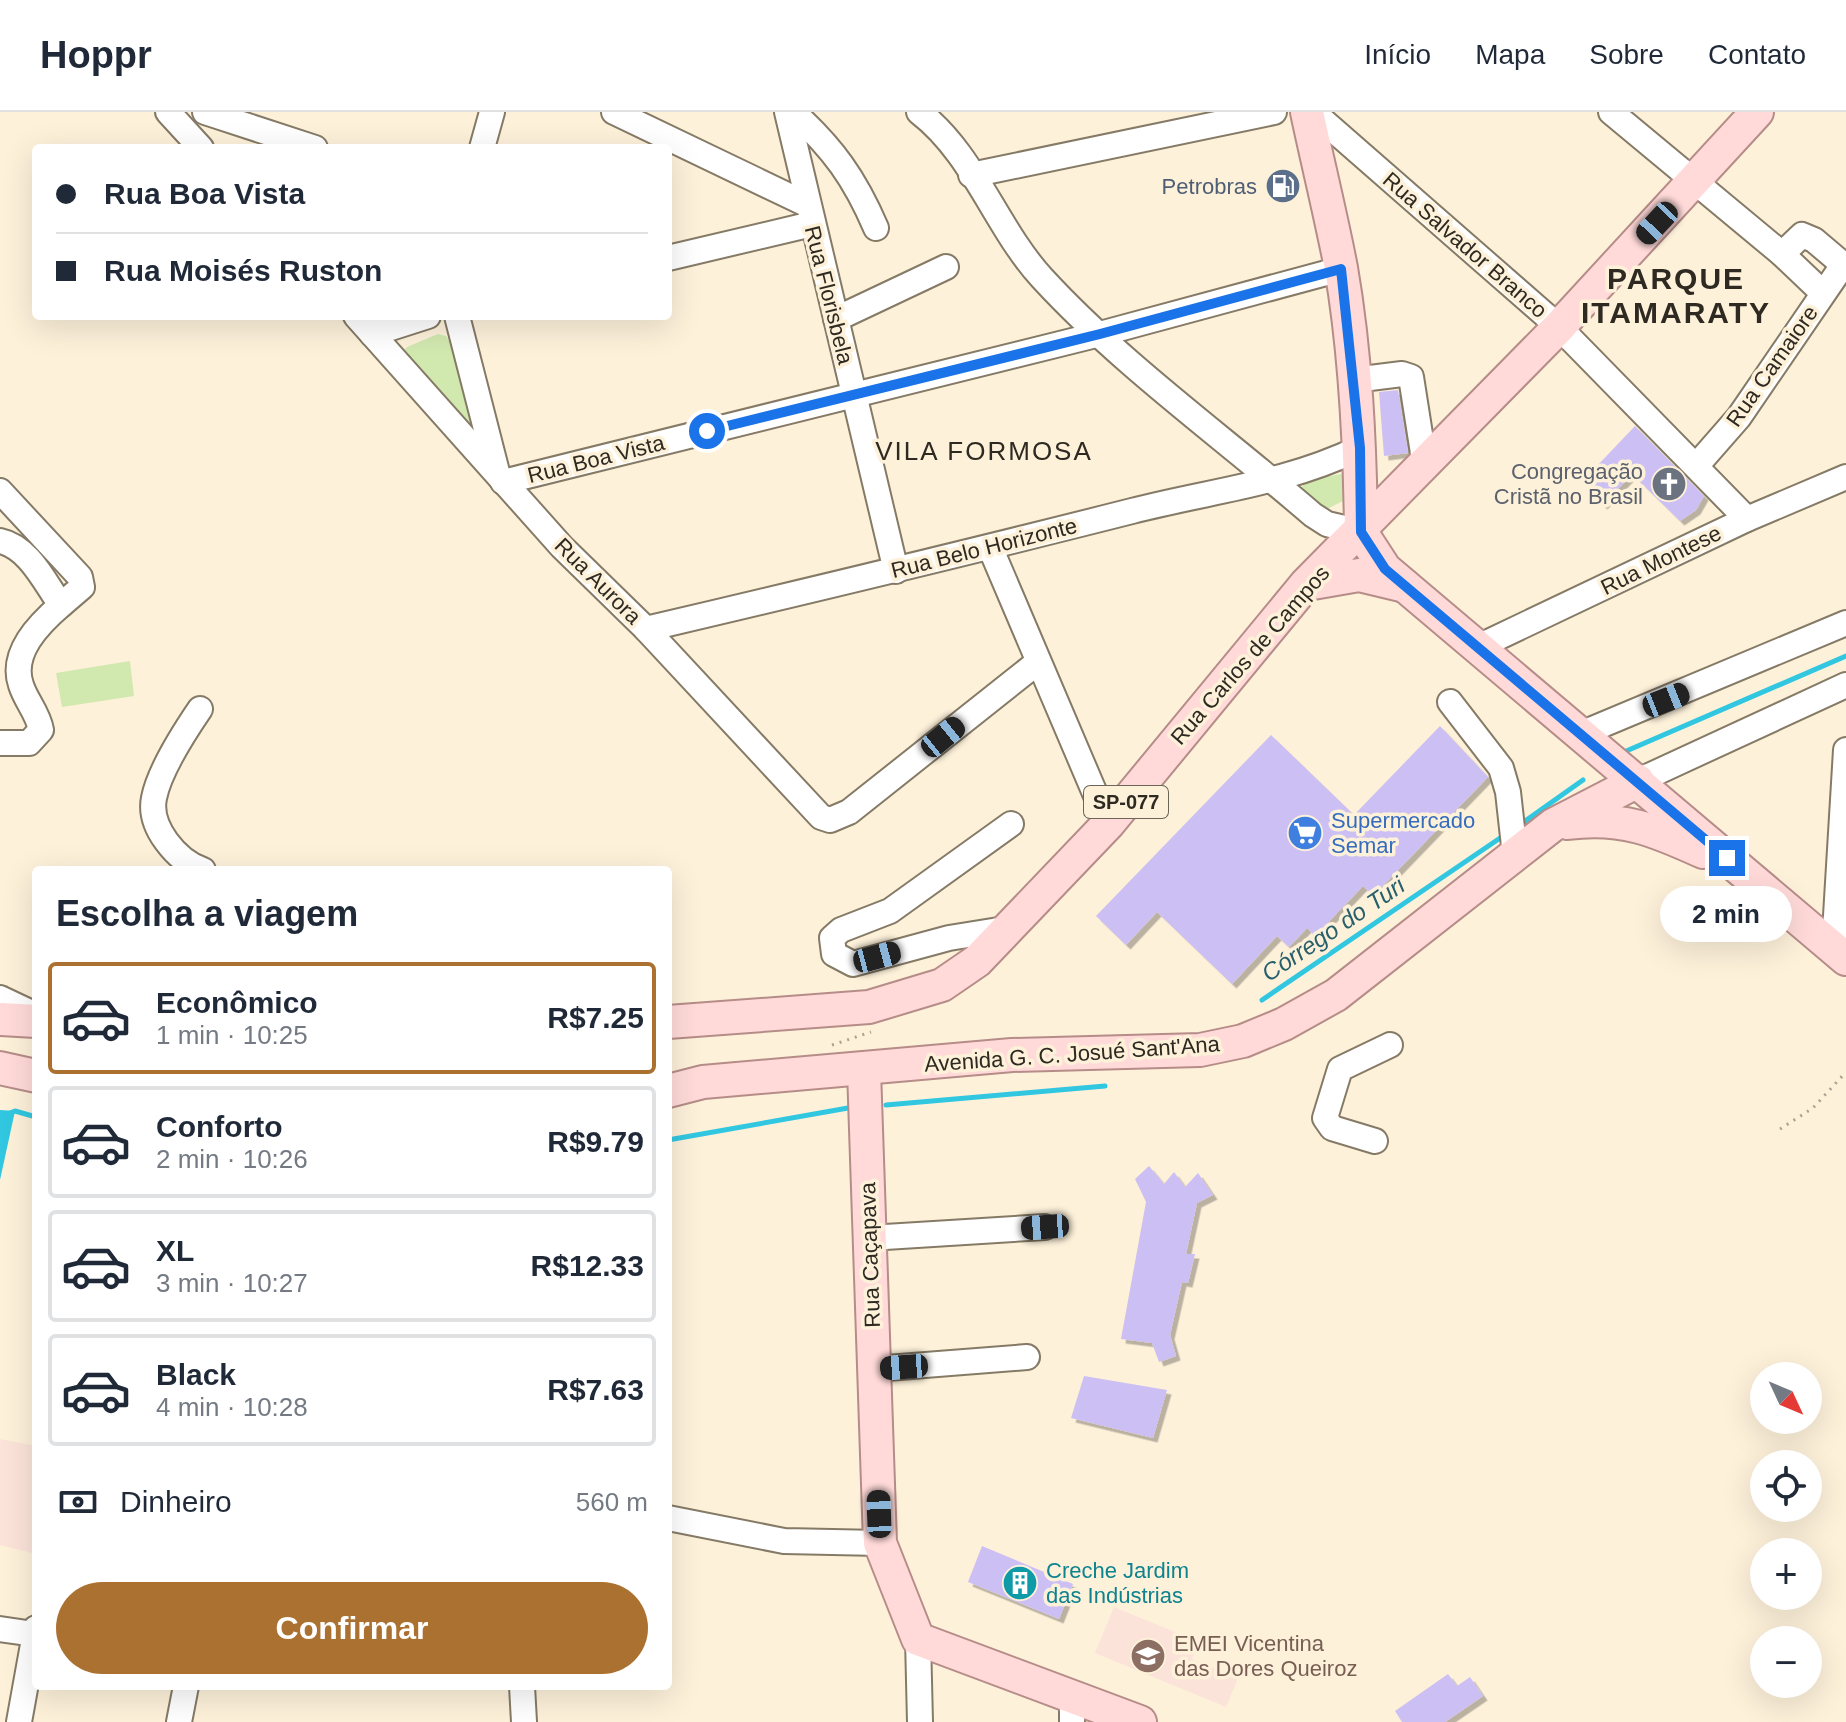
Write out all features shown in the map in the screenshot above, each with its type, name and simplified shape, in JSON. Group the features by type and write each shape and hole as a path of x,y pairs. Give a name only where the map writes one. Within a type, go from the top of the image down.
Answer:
{"main road":[{"path":"1310,112 1341,269 1360,448 1361,532 1385,569 1583,733 1840,954"},
{"name":"Rua Carlos de Campos","path":"858,1009 942,985 977,961 1011,928 1108,824 1306,584 1361,532 1559,327 1757,112"},
{"path":"1306,584 1359,575 1405,586"},
{"name":"Avenida G. C. Josué Sant'Ana","path":"672,1090 703,1082 868,1055 1200,1050 1243,1041 1284,1024 1336,995 1512,834 1553,825 1638,781"},
{"path":"1553,825 1603,818 1652,828 1706,853 1727,858"},
{"name":"SP-077","path":"672,1022 858,1009"},
{"path":"0,1019 32,1021"},
{"name":"Rua Caçapava","path":"868,1055 869,1238 880,1543 918,1639"},
{"path":"0,1068 32,1075"},
{"path":"918,1639 1072,1708 1140,1722"}],"street":[{"path":"168,112 197,144"},
{"path":"205,112 303,144"},
{"path":"483,144 492,112"},
{"path":"614,112 810,215"},
{"path":"790,112 822,139 858,185 876,228"},
{"name":"Rua Florisbela","path":"790,112 810,215 896,571"},
{"path":"919,112 940,132 1039,274 1100,334 1327,524 1361,532"},
{"path":"971,175 1274,112"},
{"name":"Rua Salvador Branco","path":"1310,112 1559,327 1747,519"},
{"path":"1611,112 1782,254 1823,293"},
{"path":"672,257 810,215"},
{"path":"1782,254 1802,235 1814,240 1845,266"},
{"name":"Rua Camaiore","path":"1697,465 1739,417 1823,293 1845,266"},
{"path":"836,319 946,267"},
{"name":"Rua Boa Vista","path":"501,480 1100,334 1341,269"},
{"path":"364,325 400,320"},
{"path":"458,320 501,480"},
{"name":"Rua Aurora","path":"364,325 562,547 646,629 813,810 830,820 849,812 1038,662"},
{"path":"1354,380 1402,374 1411,377 1425,466"},
{"name":"Rua Belo Horizonte","path":"646,629 896,571 1152,506 1274,481 1321,466 1360,448"},
{"name":"Rua Montese","path":"1478,647 1747,519 1846,477"},
{"path":"0,491 80,577 82,587 39,624 19,663 20,683 41,730 29,743 0,743"},
{"path":"0,541 10,543 25,555 61,605"},
{"path":"990,547 1108,824"},
{"path":"1583,733 1846,623"},
{"path":"1638,781 1846,685"},
{"path":"1450,702 1501,768 1512,834"},
{"path":"198,866 170,845 158,828 153,799 200,709"},
{"path":"1840,954 1846,750"},
{"path":"1011,824 890,911 841,930 832,938 831,946 834,954 853,964 949,938 1011,928"},
{"path":"0,998 32,1013"},
{"path":"1375,1141 1332,1128 1325,1118 1340,1069 1390,1045"},
{"path":"869,1238 1045,1227"},
{"path":"874,1369 1027,1357"},
{"path":"672,1519 784,1541 880,1543"},
{"path":"0,1629 32,1631"},
{"name":"Rua Caçapava","path":"918,1639 920,1722"},
{"path":"19,1722 32,1648"},
{"path":"179,1722 185,1690"},
{"path":"522,1690 524,1722"}],"path":[{"path":"858,1009 868,1055"},
{"path":"1780,1129 1813,1108 1846,1072"}],"shaded area":[{"path":"0,1439 32,1445 32,1553 0,1545"},
{"name":"EMEI Vicentina das Dores Queiroz","path":"1114,1607 1199,1642 1192,1659 1238,1678 1226,1707 1095,1653"}],"green space":[{"path":"438,334 446,336 452,345 476,433 401,354 407,347"},
{"path":"1346,473 1347,499 1323,511 1301,490 1305,481"},
{"path":"130,661 134,696 62,707 56,673"}],"water":[{"path":"0,1110 15,1111 0,1180"}],"building":[{"path":"1398,390 1408,453 1384,456 1379,392"},
{"name":"Congregação Cristã no Brasil","path":"1635,426 1704,496 1696,510 1680,521 1632,474 1603,505 1589,491 1606,473 1597,466"},
{"path":"1440,726 1488,777 1373,896 1363,886 1315,936 1307,928 1289,947 1277,936 1232,984 1157,912 1126,945 1096,916 1271,735 1354,815"},
{"path":"1149,1166 1164,1184 1174,1172 1185,1187 1198,1173 1213,1195 1197,1203 1186,1254 1195,1254 1188,1283 1182,1282 1170,1335 1176,1356 1159,1362 1152,1343 1121,1339 1146,1202 1135,1179"},
{"path":"1084,1376 1167,1390 1153,1438 1071,1418"},
{"name":"Creche Jardim das Indústrias","path":"982,1546 1073,1584 1059,1619 968,1582"},
{"path":"1448,1674 1457,1686 1470,1677 1483,1696 1445,1722 1402,1722 1395,1711"}],"waterway":[{"name":"Córrego do Turi","path":"1624,752 1846,656"},
{"name":"Córrego do Turi","path":"1521,824 1583,780"},
{"name":"Córrego do Turi","path":"1262,1000 1506,834"},
{"name":"Córrego do Turi","path":"886,1105 1105,1086"},
{"name":"Córrego do Turi","path":"672,1139 848,1108"},
{"name":"Córrego do Turi","path":"0,1117 15,1111 32,1116"}],"place":[{"name":"Petrobras","path":"1283,186"},
{"name":"Congregação Cristã no Brasil","path":"1669,484"},
{"name":"Supermercado Semar","path":"1305,833"},
{"name":"Creche Jardim das Indústrias","path":"1020,1583"},
{"name":"EMEI Vicentina das Dores Queiroz","path":"1148,1656"}],"district":[{"name":"PARQUE ITAMARATY","path":"1676,295"},
{"name":"VILA FORMOSA","path":"984,451"}],"route":[{"path":"707,431 1100,334 1341,269 1360,448 1361,532 1373,551 1385,569 1583,733 1727,858"}]}
